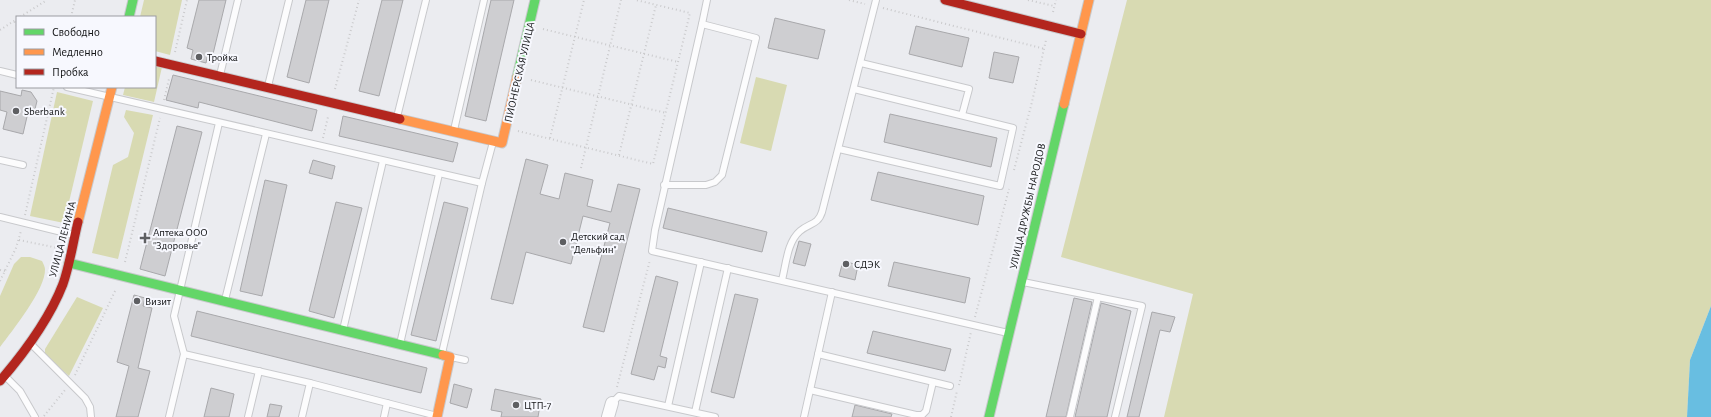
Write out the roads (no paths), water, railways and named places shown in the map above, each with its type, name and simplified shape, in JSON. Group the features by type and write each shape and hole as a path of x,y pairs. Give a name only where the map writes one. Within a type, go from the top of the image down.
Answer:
{"street":[{"path":"129,16 133,0"},
{"name":"ПИОНЕРСКАЯ УЛИЦА","path":"483,139 502,143 535,0"},
{"path":"945,0 1081,34"},
{"name":"УЛИЦА ДРУЖБЫ НАРОДОВ","path":"989,417 1089,0"},
{"path":"156,61 483,139"},
{"name":"УЛИЦА ЛЕНИНА","path":"2,379 30,343 57,299 69,263 112,88"},
{"path":"69,263 180,289 446,356 437,417"},
{"path":"608,417 612,403"}],"lane":[{"path":"220,77 238,0"},
{"path":"268,88 289,0"},
{"path":"397,118 426,0"},
{"path":"453,132 484,0"},
{"path":"707,0 664,185 652,251 1010,333"},
{"path":"782,280 793,238 799,231 818,220 821,216 875,3"},
{"path":"664,185 706,185 715,182 722,175 756,38 702,24"},
{"path":"861,63 969,89 962,115"},
{"path":"0,71 16,75"},
{"path":"71,88 482,184"},
{"path":"839,149 1000,186 1013,128 854,89"},
{"path":"169,417 184,354 174,316 219,123"},
{"path":"224,300 266,134"},
{"path":"465,360 446,356 482,184 493,141 483,139"},
{"path":"0,160 23,165"},
{"path":"343,330 383,161"},
{"path":"400,344 440,174"},
{"path":"0,217 76,235"},
{"path":"668,406 701,262"},
{"path":"695,412 728,268"},
{"path":"1022,282 1142,306 1115,417"},
{"path":"804,417 832,292"},
{"path":"1070,417 1098,297"},
{"path":"30,343 85,398 90,407 91,417"},
{"path":"184,354 310,383 437,417"},
{"path":"818,354 950,386"},
{"path":"248,417 259,371"},
{"path":"2,379 20,391 35,417"},
{"path":"810,390 916,415 922,415 926,411 933,382"},
{"path":"302,417 310,383"},
{"path":"612,403 619,396 715,417"},
{"path":"384,417 387,403"}],"water":[{"path":"1711,306 1711,417 1687,417 1690,360"}],"place":[{"name":"Тройка","path":"199,57"},
{"name":"Sberbank","path":"16,111"},
{"name":"Аптека ООО \"Здоровье\"","path":"145,238"},
{"name":"Детский сад \"Дельфин\"","path":"563,242"},
{"name":"СДЭК","path":"846,264"},
{"name":"Визит","path":"137,301"},
{"name":"ЦТП-7","path":"516,405"}]}
